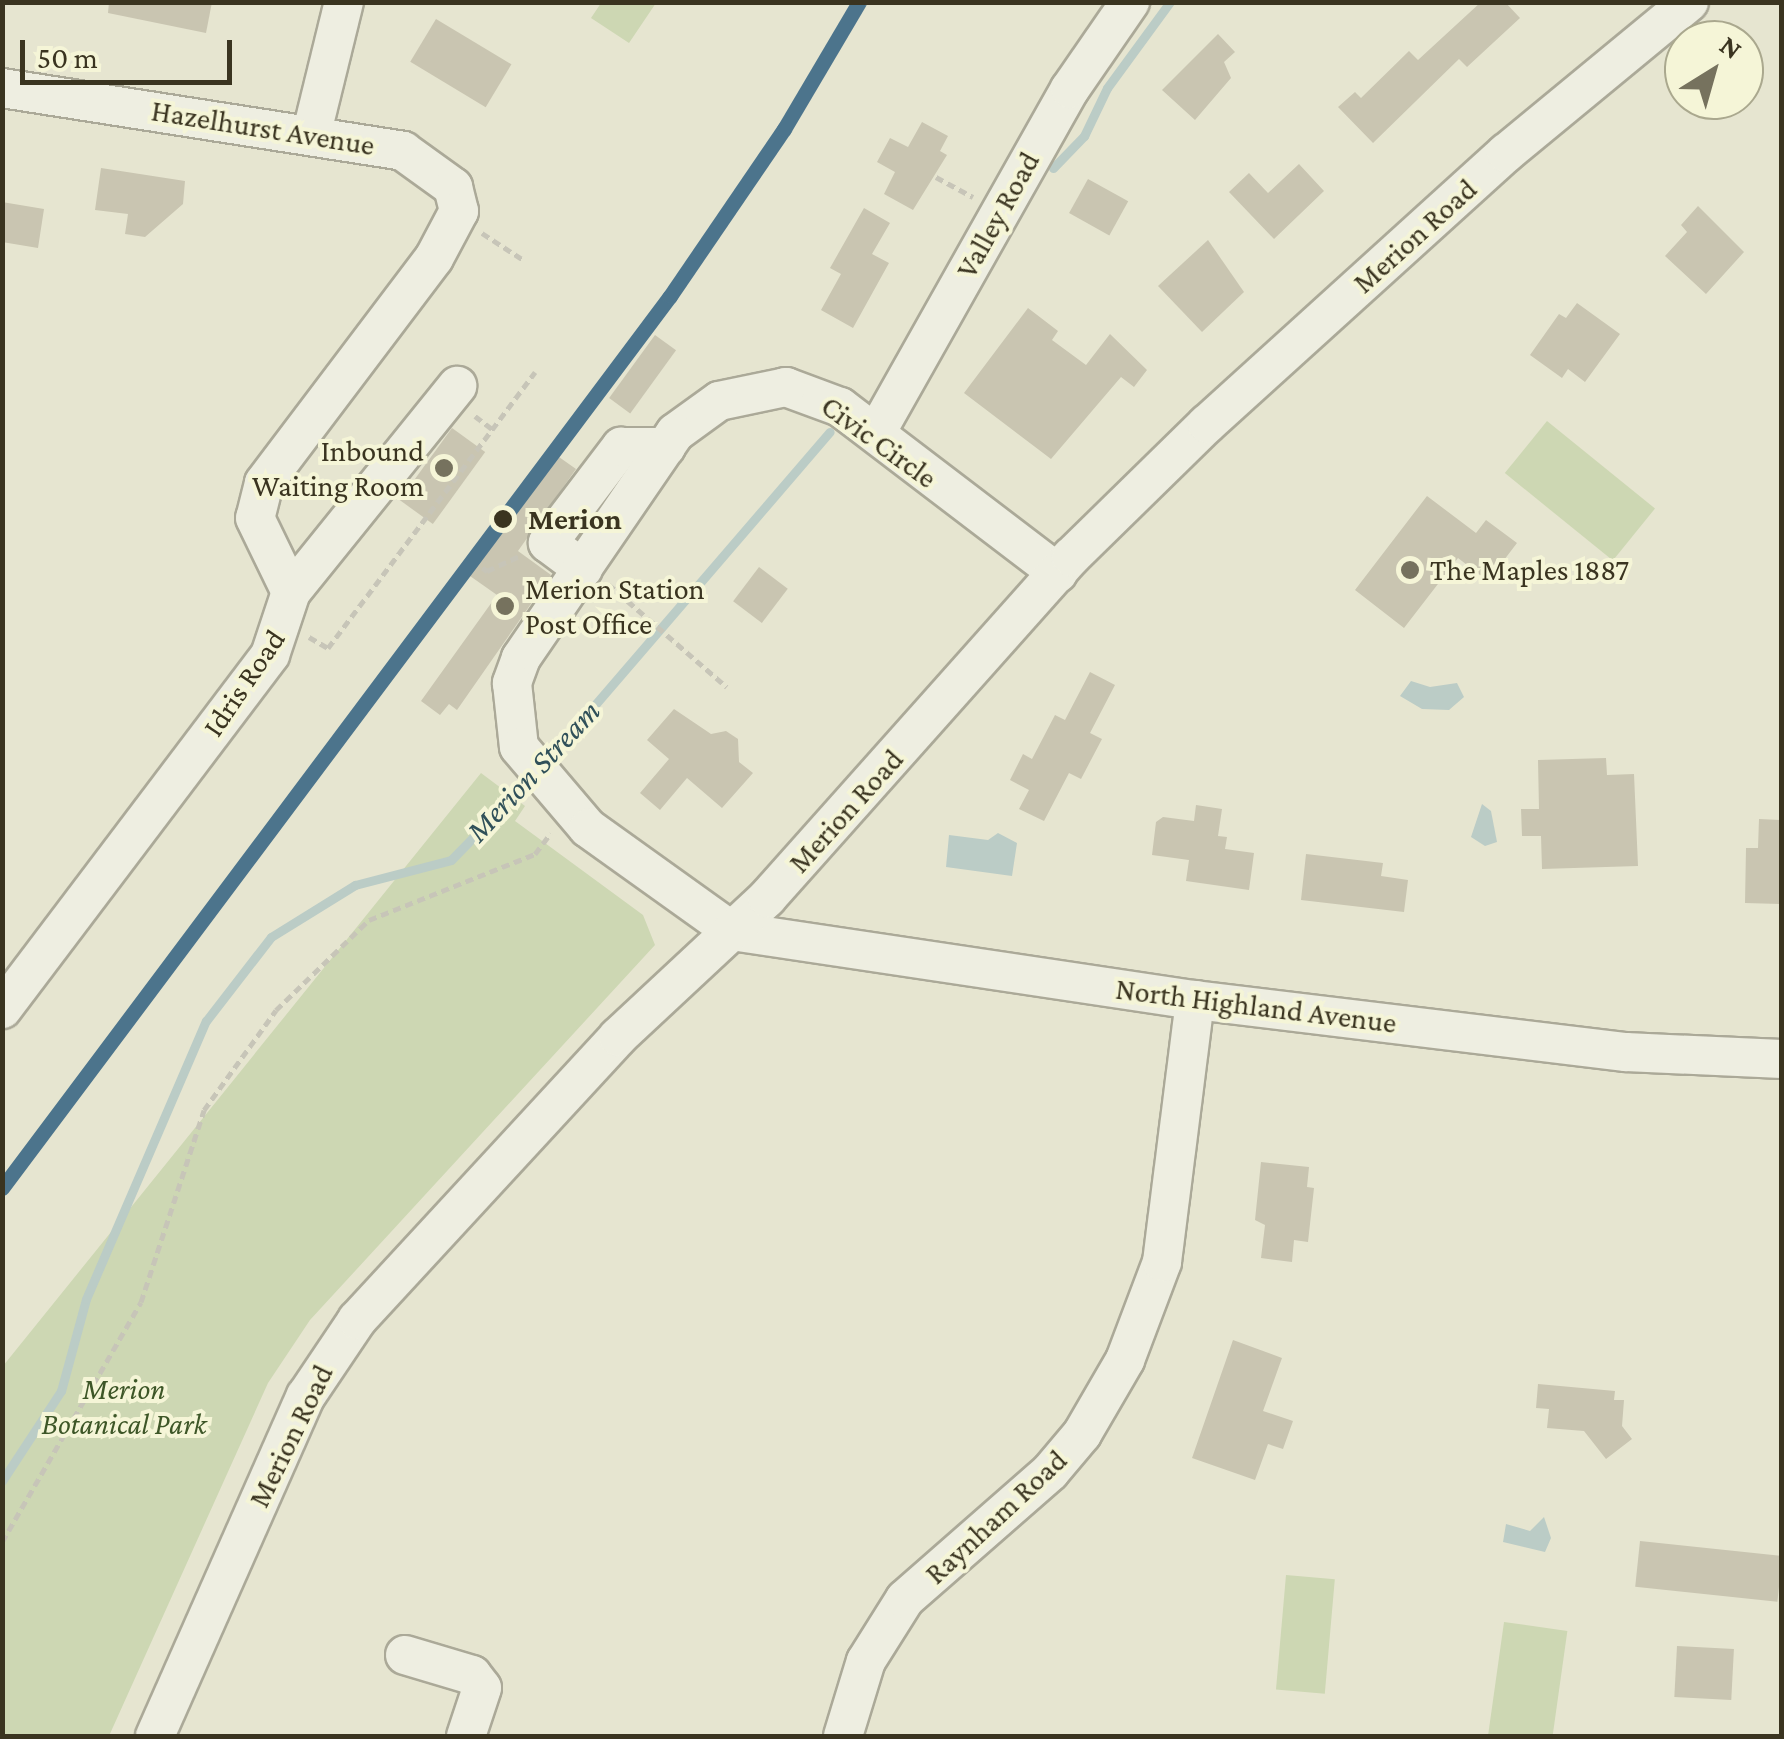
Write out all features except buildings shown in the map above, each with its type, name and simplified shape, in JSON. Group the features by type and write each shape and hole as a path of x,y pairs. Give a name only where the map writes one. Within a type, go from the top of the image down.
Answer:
{"street":[{"path":"312,132 344,2"},
{"name":"Valley Road","path":"876,433 1070,89 1130,2"},
{"name":"Merion Road","path":"154,1736 274,1463 332,1353 618,1036 732,931 1058,573 1207,424 1506,153 1690,2"},
{"name":"Hazelhurst Avenue","path":"2,88 312,132 403,151 453,187"},
{"name":"Idris Road","path":"2,1009 270,654 289,607 255,518 264,483 434,258 459,211 453,187"},
{"path":"289,607 458,386"},
{"name":"Civic Circle","path":"547,783 512,713 512,683 546,617 666,446 702,410 771,387 813,394 876,433 1058,573"},
{"path":"584,567 548,542 621,447 666,446"},
{"path":"547,783 732,931"},
{"name":"North Highland Avenue","path":"732,931 1195,1000 1626,1052 1782,1059"},
{"name":"Raynham Road","path":"842,1736 866,1661 906,1599 1050,1472 1082,1434 1125,1360 1162,1262 1195,1000"},
{"path":"404,1655 472,1675 482,1688 466,1736"}],"path":[{"path":"936,177 1000,211"},
{"path":"476,228 522,259"},
{"path":"289,607 328,648 535,372"},
{"path":"472,560 486,571 548,542"},
{"path":"584,567 728,686"},
{"path":"2,1542 141,1302 204,1110 244,1052 276,1010 369,920 535,854 547,783"}],"green space":[{"path":"601,2 656,3 629,43 591,18"},
{"path":"1547,421 1655,508 1613,561 1505,473"},
{"name":"Merion Botanical Park","path":"481,773 525,806 515,821 643,915 655,945 310,1320 268,1383 109,1736 3,1736 3,1366"},
{"path":"1286,1575 1335,1579 1325,1694 1276,1690"},
{"path":"1504,1622 1567,1631 1553,1736 1488,1736"}],"shaded area":[{"path":"1411,681 1430,687 1457,683 1464,697 1449,710 1422,709 1400,696"},
{"path":"1482,804 1491,811 1497,842 1485,846 1471,837"},
{"path":"998,833 1017,843 1012,876 946,867 949,835 988,840"},
{"path":"1544,1517 1551,1538 1545,1552 1503,1542 1506,1524 1530,1531"}],"waterway":[{"name":"Merion Stream","path":"1053,168 1084,136 1107,88 1170,2"},
{"name":"Merion Stream","path":"544,764 830,432"},
{"name":"Merion Stream","path":"2,1481 61,1391 86,1299 206,1021 271,937 355,885 451,860 533,776"}],"transit line":[{"path":"2,1188 670,296 784,129 859,2"}],"place":[{"name":"Inbound Waiting Room","path":"444,468"},
{"name":"Merion","path":"503,519"},
{"name":"The Maples 1887","path":"1410,570"},
{"name":"Merion Station Post Office","path":"505,606"}]}
